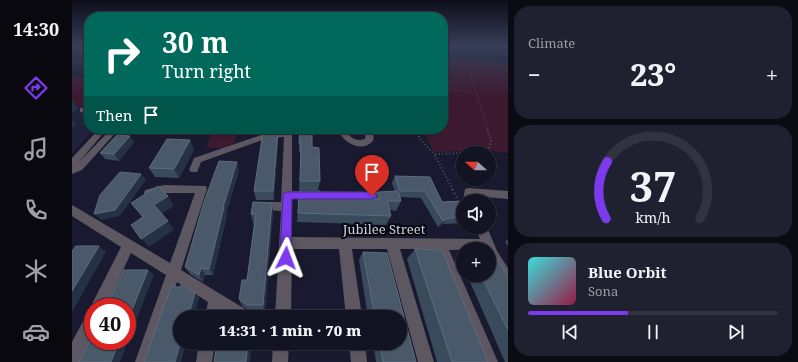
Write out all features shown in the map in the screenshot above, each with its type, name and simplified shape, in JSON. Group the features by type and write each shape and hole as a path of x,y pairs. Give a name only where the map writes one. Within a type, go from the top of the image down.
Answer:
{"street":[{"path":"99,134 72,166 79,168 110,134"},
{"path":"194,170 197,160 267,136 280,134"},
{"path":"282,310 286,243 288,134"},
{"path":"344,134 351,142 357,143 369,141 369,134"},
{"path":"143,362 202,189 164,189 149,193"},
{"path":"468,194 469,192 495,194"},
{"path":"496,194 508,195"},
{"path":"255,206 287,201 386,196"},
{"path":"72,210 233,310"},
{"name":"Jubilee Street","path":"286,243 456,245"},
{"path":"345,244 353,310"},
{"path":"392,244 426,362"},
{"path":"440,244 490,362"},
{"path":"102,298 129,245"},
{"path":"496,261 508,280"},
{"path":"214,310 216,299"},
{"path":"72,359 84,335"},
{"path":"204,362 206,350"},
{"path":"280,362 281,350"},
{"path":"358,350 359,362"}],"path":[{"path":"467,64 491,141 490,146"},
{"path":"496,64 508,65"},
{"path":"448,89 475,93"},
{"path":"419,134 419,138 434,154 459,194"},
{"path":"434,154 456,153"}],"shaded area":[{"path":"448,64 508,64 508,153 496,151 496,146 456,146 456,151 434,152 425,134 448,134"},
{"path":"72,77 84,77 84,134 89,134 72,153"},
{"path":"72,77 84,77 84,104 82,106 72,106"},
{"path":"211,134 237,134 234,144 222,149 206,147"}],"building":[{"path":"263,134 278,134 273,191 254,191"},
{"path":"300,134 312,134 312,147 319,148 320,181 300,181 301,144 299,143"},
{"path":"117,135 130,136 114,154 100,153"},
{"path":"167,139 190,140 174,169 149,168"},
{"path":"219,161 237,162 223,207 209,269 201,268 199,275 185,267 204,202"},
{"path":"120,172 141,174 115,210 94,214 100,195"},
{"path":"395,176 430,177 442,202 456,201 456,218 449,218 443,221 425,191 400,191"},
{"path":"158,186 168,196 154,205 168,221 141,239 131,225 143,217 131,203"},
{"path":"299,191 320,191 320,197 380,199 378,192 398,191 401,201 387,201 391,216 298,213"},
{"path":"253,202 272,203 263,305 248,305 239,299 242,280 247,280 256,214 251,214"},
{"path":"76,246 99,246 72,291 72,251"},
{"path":"415,249 442,250 488,362 452,362"},
{"path":"363,252 387,253 402,310 374,310"},
{"path":"496,261 499,261 508,278 508,330 484,282 496,282"},
{"path":"124,270 148,270 136,300 136,298 110,298"},
{"path":"181,285 195,293 190,310 173,310 173,350 178,350 175,362 144,362 171,287 180,287"},
{"path":"407,328 416,362 383,362 381,350 407,350"},
{"path":"85,350 116,350 111,362 79,362"},
{"path":"216,350 247,350 246,362 214,362"}],"route":[{"path":"286,258 287,195 372,196"}]}
